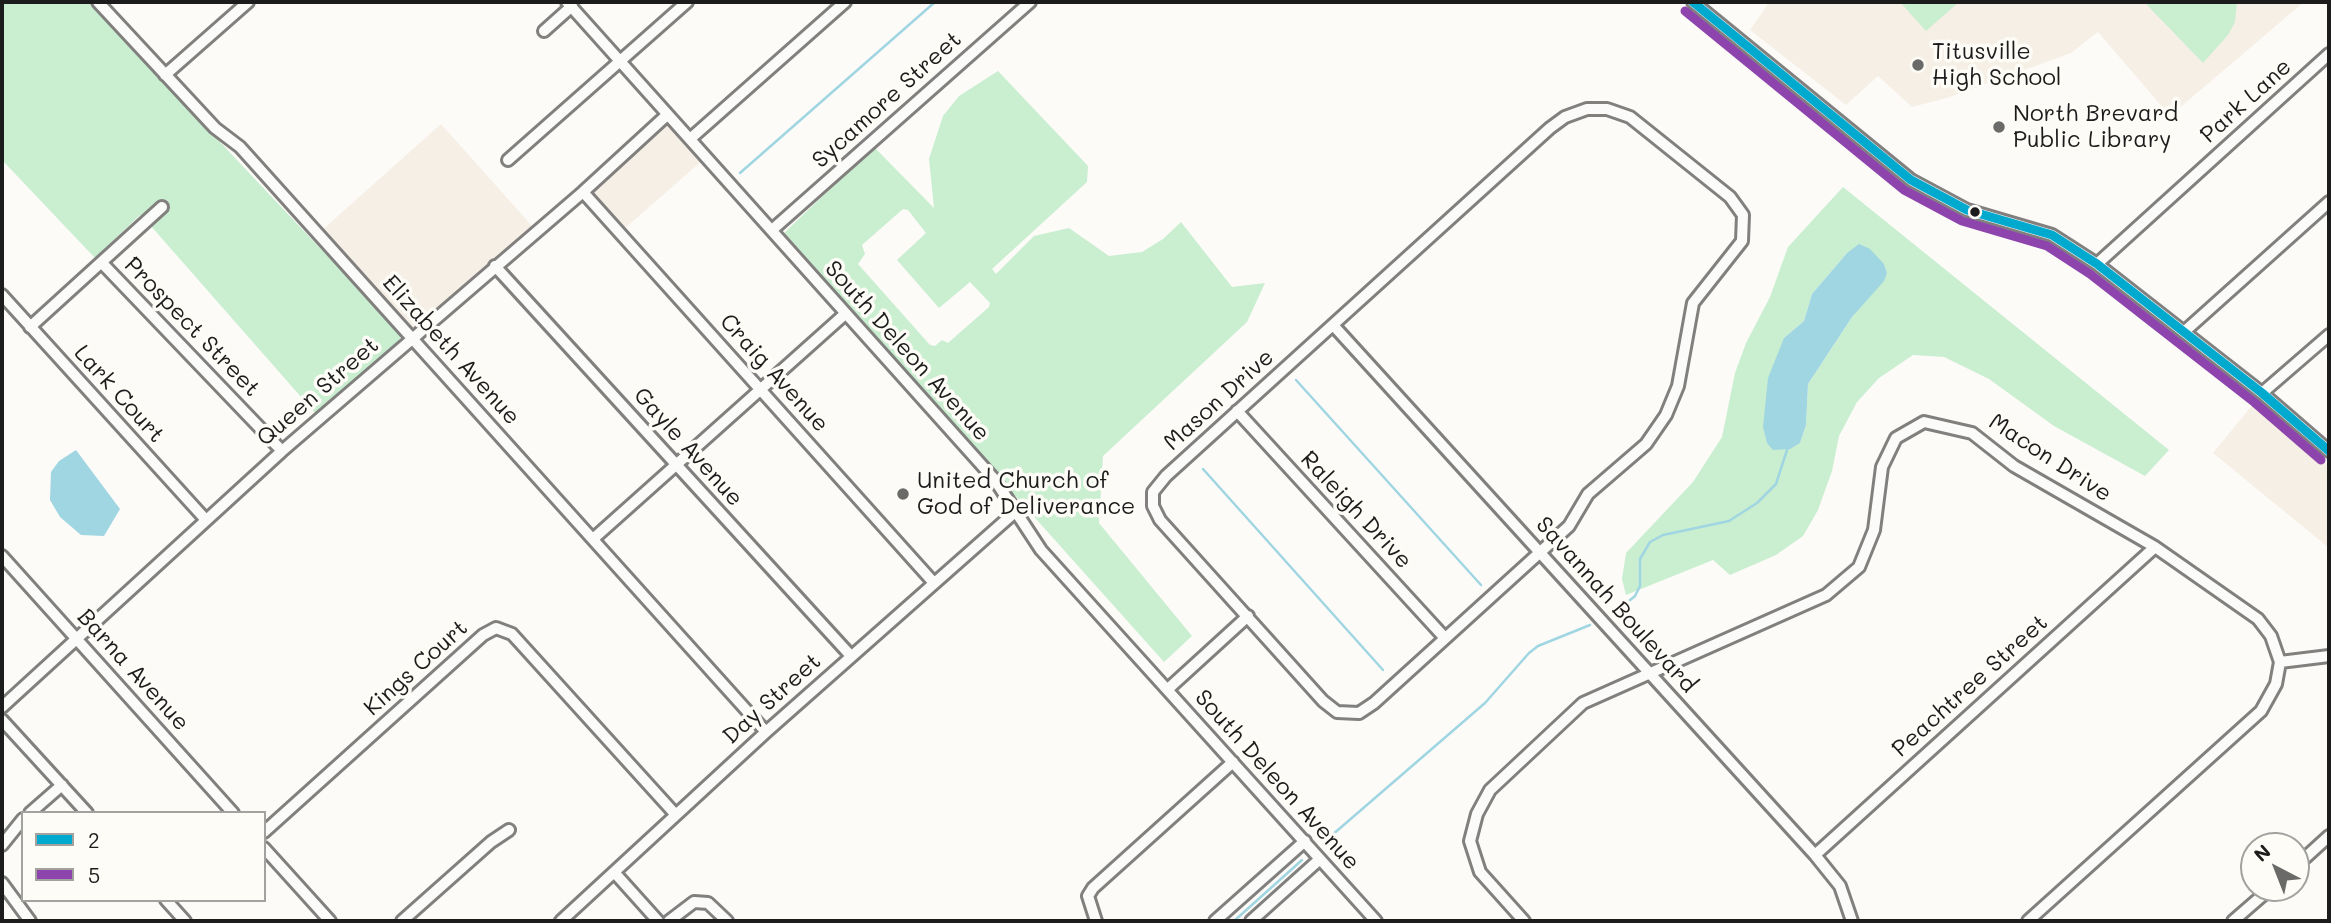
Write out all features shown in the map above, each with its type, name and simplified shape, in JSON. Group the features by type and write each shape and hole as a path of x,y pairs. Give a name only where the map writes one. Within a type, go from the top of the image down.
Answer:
{"street":[{"name":"Elizabeth Avenue","path":"99,2 215,128 240,147 766,732"},
{"path":"165,75 248,2"},
{"path":"508,160 687,2"},
{"path":"690,139 845,2"},
{"name":"Sycamore Street","path":"772,230 1030,2"},
{"path":"1693,2 1911,180 1967,210 2052,234 2097,264 2185,331 2329,451"},
{"path":"544,31 570,4"},
{"name":"South Deleon Avenue","path":"570,4 995,480 1041,550 1376,921"},
{"name":"Park Lane","path":"2097,264 2329,54"},
{"name":"Mason Drive","path":"1607,109 1630,117 1734,201 1743,215 1744,235 1740,245 1693,303 1682,369 1666,415 1637,454 1592,490 1572,523 1366,709 1348,715 1326,705 1160,520 1152,502 1153,492 1160,481 1237,411 1550,128 1580,111 1607,109"},
{"name":"Queen Street","path":"2,707 282,451 583,192 667,115"},
{"name":"Craig Avenue","path":"583,192 934,583"},
{"path":"2185,331 2329,202"},
{"path":"30,327 162,207"},
{"name":"Prospect Street","path":"102,263 282,451"},
{"name":"Gayle Avenue","path":"495,266 851,656"},
{"name":"Lark Court","path":"2,295 206,520"},
{"path":"593,539 845,314"},
{"name":"Savannah Boulevard","path":"1333,325 1815,855 1840,886 1852,921"},
{"path":"2262,393 2329,335"},
{"name":"Raleigh Drive","path":"1237,411 1444,637"},
{"name":"Macon Drive","path":"1524,921 1479,872 1470,841 1477,814 1490,790 1583,703 1826,595 1859,567 1874,530 1882,467 1896,438 1924,422 1972,433 2014,466 2155,547 2258,620 2272,636 2280,662"},
{"name":"Day Street","path":"561,921 766,732 1015,512"},
{"name":"Peachtree Street","path":"1815,855 2155,547"},
{"name":"Barna Avenue","path":"2,556 231,811"},
{"path":"1168,689 1248,616"},
{"name":"Kings Court","path":"266,830 483,635 496,628 512,634 676,815"},
{"path":"2028,921 2261,711 2276,684 2280,662 2329,656"},
{"path":"2,720 85,811"},
{"path":"1096,921 1088,896 1093,888 1233,762"},
{"path":"32,811 62,785"},
{"path":"2,845 21,821"},
{"path":"402,921 491,842 509,830"},
{"path":"2310,853 2329,836"},
{"path":"1215,921 1305,841"},
{"path":"266,850 331,921"},
{"path":"1251,921 1320,859"},
{"path":"614,872 658,921"},
{"path":"2,883 30,921"},
{"path":"168,902 185,921"},
{"path":"669,921 694,902 708,903 727,921"},
{"path":"2234,921 2255,902"}],"shaded area":[{"name":"Titusville High School","path":"1763,2 2304,2 2170,116 2098,32 2071,53 1950,97 1912,107 1878,76 1846,105 1750,30 1768,4"},
{"path":"667,121 703,160 623,230 589,193"},
{"path":"441,124 533,227 412,332 321,231"},
{"path":"2254,403 2329,466 2329,548 2213,453"}],"green space":[{"path":"88,2 402,335 395,346 316,414 150,225 168,208 162,201 143,217 140,215 95,258 2,160 2,3"},
{"path":"1900,2 1959,2 1926,31"},
{"path":"2147,2 2237,2 2235,22 2228,35 2203,63"},
{"path":"998,71 1088,166 1087,182 992,269 996,274 1034,236 1069,228 1109,256 1142,252 1163,239 1181,222 1232,287 1265,283 1247,322 1103,456 1099,523 1192,636 1164,662 782,235 874,147 934,208 929,159 943,116 959,96","holes":["903,209 908,210 926,233 897,260 939,308 970,282 990,303 989,307 948,343 942,340 935,346 930,345 858,264 865,254 862,245"]},
{"path":"1843,187 2169,450 2145,476 2054,426 1989,379 1944,357 1913,355 1879,378 1857,402 1839,436 1832,471 1818,510 1803,536 1776,555 1730,575 1713,560 1626,595 1622,579 1626,553 1693,482 1722,437 1735,373 1746,343 1770,297 1788,247","holes":["1855,248 1884,264 1887,273 1852,317 1808,384 1806,425 1800,443 1784,338 1804,321 1812,294 1847,253"]}],"water":[{"path":"1859,244 1870,249 1884,264 1887,273 1884,281 1852,317 1808,384 1806,425 1800,443 1790,449 1773,450 1767,443 1763,427 1768,378 1784,338 1804,321 1812,294 1847,253"},
{"path":"76,450 120,509 104,536 81,535 60,517 50,500 51,472 59,461"}],"waterway":[{"path":"740,173 935,2"},
{"path":"1296,380 1481,585"},
{"path":"1612,615 1635,596 1640,586 1640,559 1650,542 1663,535 1729,521 1757,503 1776,484 1788,447"},
{"path":"1203,469 1383,670"},
{"path":"1324,842 1485,703 1529,653 1538,646 1590,625"},
{"path":"1234,921 1302,860"}],"transit line":[{"name":"2","path":"1693,2 1911,180 1967,210 2052,235 2097,264 2262,393 2329,451"},
{"name":"5","path":"1685,11 1904,190 1962,221 2047,246 2090,274 2254,402 2321,460"}],"place":[{"name":"Titusville High School","path":"1918,65"},
{"name":"North Brevard Public Library","path":"1999,127"},
{"name":"United Church of God of Deliverance","path":"903,494"}]}
